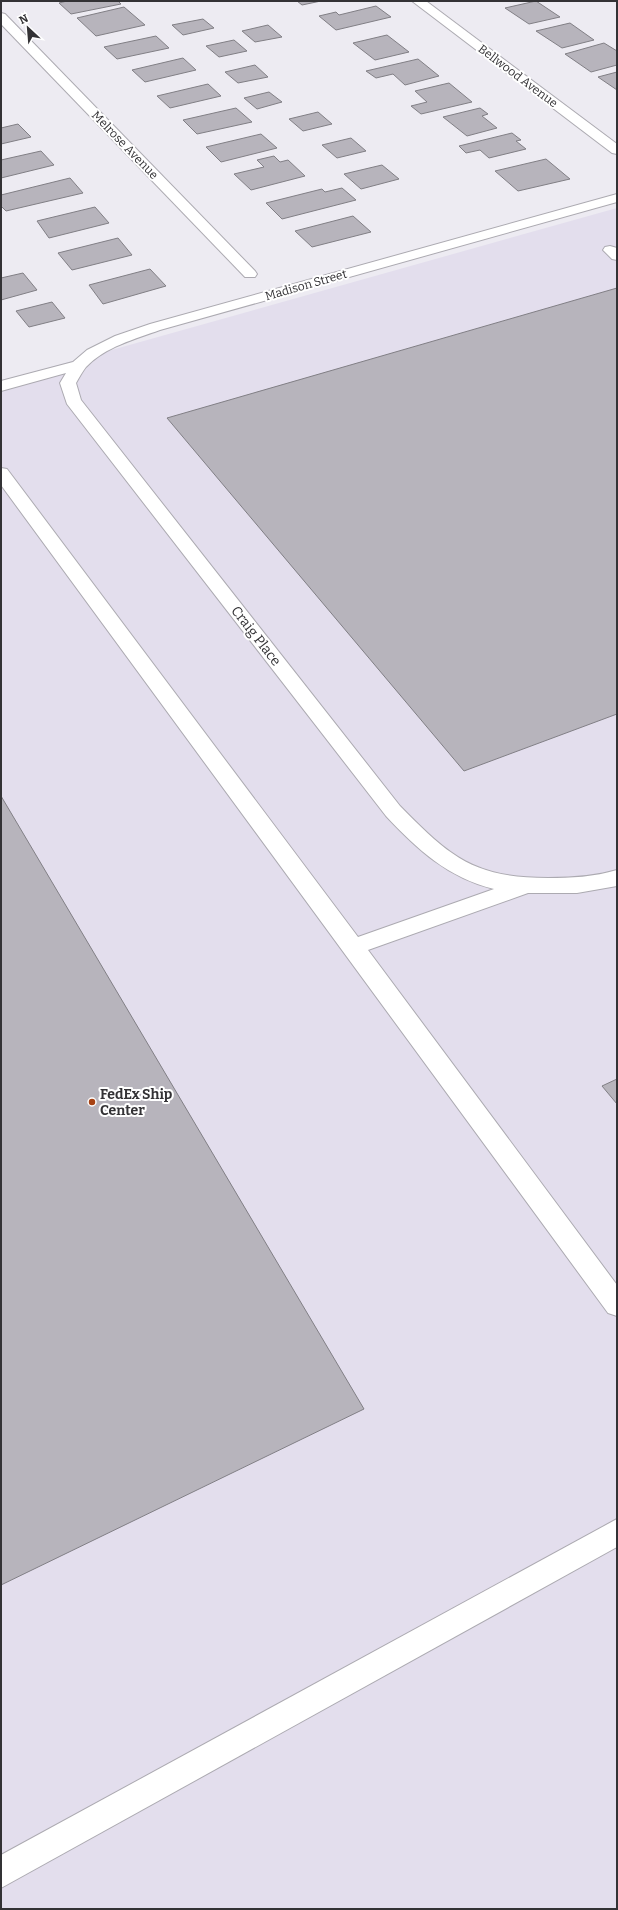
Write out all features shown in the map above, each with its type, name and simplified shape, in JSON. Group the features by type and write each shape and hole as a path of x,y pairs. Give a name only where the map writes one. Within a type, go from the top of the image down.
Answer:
{"street":[{"name":"Bellwood Avenue","path":"418,1 617,150"},
{"name":"Melrose Avenue","path":"1,17 250,274"},
{"name":"Madison Street","path":"1,386 79,365 93,353 121,339 155,327 617,198"},
{"name":"Craig Place","path":"79,365 68,383 73,401 393,811 415,834 448,861 484,878 526,886"},
{"path":"1,473 617,1305"},
{"path":"352,947 526,886 571,886 617,878"},
{"path":"1,1872 617,1532"}],"shaded area":[{"path":"617,208 617,1909 1,1909 1,381"}],"building":[{"path":"67,1 118,1 121,4 71,14 59,3"},
{"path":"297,1 321,1 302,5"},
{"path":"536,1 560,17 529,24 505,8"},
{"path":"376,6 391,17 336,30 319,16 336,12 339,15"},
{"path":"124,7 145,25 96,36 77,18"},
{"path":"203,19 214,28 183,35 172,25"},
{"path":"570,23 594,40 562,48 536,31"},
{"path":"268,25 282,37 255,42 242,31"},
{"path":"387,35 409,52 375,60 353,43"},
{"path":"156,36 169,48 117,59 104,47"},
{"path":"234,40 247,51 219,57 206,46"},
{"path":"604,43 617,51 617,65 591,72 565,54"},
{"path":"183,58 196,70 145,82 132,70"},
{"path":"418,59 439,76 405,85 393,74 376,78 366,71"},
{"path":"255,65 268,77 238,83 225,72"},
{"path":"617,72 617,90 598,77"},
{"path":"449,83 472,102 421,114 411,106 427,102 415,91"},
{"path":"208,84 221,96 170,108 157,96"},
{"path":"269,92 282,102 257,109 244,98"},
{"path":"236,108 252,122 197,134 183,120"},
{"path":"480,108 488,114 482,116 497,128 467,136 443,117"},
{"path":"318,112 332,124 303,131 289,119"},
{"path":"18,124 31,137 1,144 1,128"},
{"path":"512,133 521,140 516,141 526,149 489,158 480,150 466,153 459,146"},
{"path":"261,134 277,148 221,162 206,147"},
{"path":"351,138 366,151 337,158 322,145"},
{"path":"41,151 54,165 1,178 1,160"},
{"path":"274,156 280,162 288,160 305,176 251,190 234,174 264,167 257,160"},
{"path":"546,159 570,179 518,191 495,171"},
{"path":"382,165 399,179 361,189 344,174"},
{"path":"70,178 83,193 6,211 1,206 1,195"},
{"path":"342,188 356,200 282,219 266,203 322,189 325,192"},
{"path":"95,207 109,223 49,238 37,221"},
{"path":"353,216 371,232 312,247 295,231"},
{"path":"118,238 132,255 72,270 58,253"},
{"path":"150,269 166,286 103,304 89,285"},
{"path":"23,273 37,290 1,300 1,278"},
{"path":"617,288 617,714 464,771 167,418"},
{"path":"52,302 65,318 29,327 16,311"},
{"name":"FedEx Ship Center","path":"1,796 364,1409 1,1585"},
{"path":"617,1079 617,1104 602,1086"}],"place":[{"name":"FedEx Ship Center","path":"92,1102"}]}
